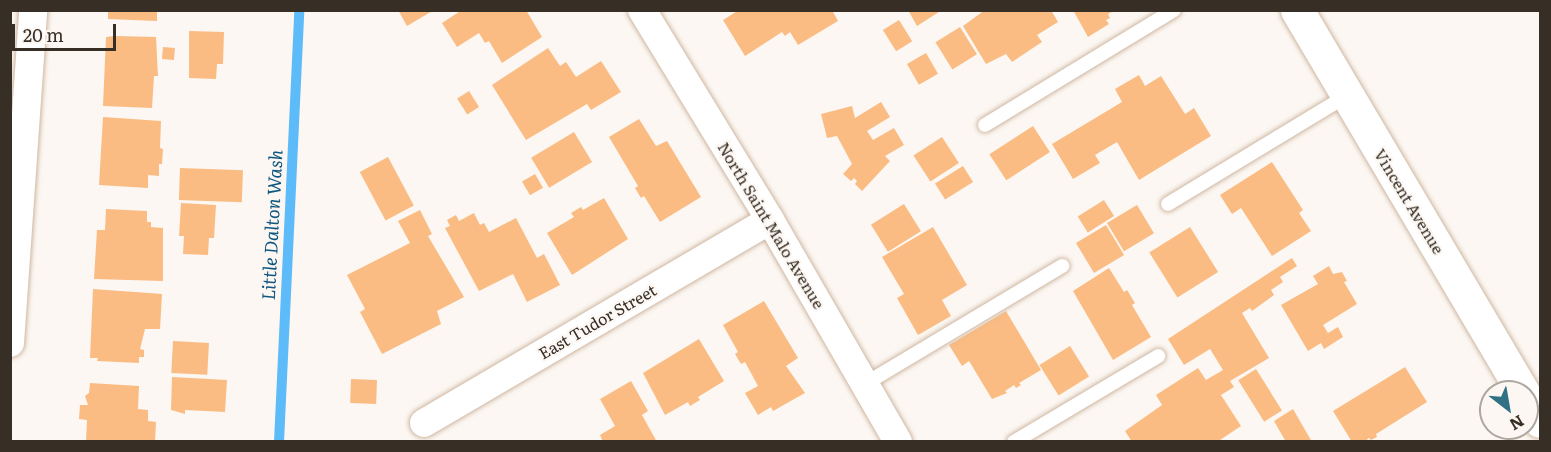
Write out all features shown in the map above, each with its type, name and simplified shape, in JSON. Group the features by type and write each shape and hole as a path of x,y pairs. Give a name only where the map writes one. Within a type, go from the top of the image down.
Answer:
{"street":[{"path":"10,343 15,244 33,10"},
{"name":"North Saint Malo Avenue","path":"642,10 770,220 898,441"},
{"name":"Vincent Avenue","path":"1297,10 1517,380"},
{"name":"East Tudor Street","path":"424,423 770,220"}],"lane":[{"path":"986,125 1174,10"},
{"path":"1168,204 1348,95"},
{"path":"865,384 1062,266"},
{"path":"1014,441 1158,356"}],"building":[{"path":"108,10 157,10 157,21 108,19"},
{"path":"398,10 434,10 407,26"},
{"path":"462,10 526,10 542,37 502,63 489,41 485,43 479,33 457,47 442,23"},
{"path":"739,10 832,10 838,21 798,45 790,32 785,36 782,32 745,56 723,20"},
{"path":"908,10 942,10 917,26"},
{"path":"985,10 1051,10 1058,22 1037,35 1042,42 1012,62 1006,54 986,64 963,26"},
{"path":"1073,10 1115,10 1108,14 1110,18 1106,20 1109,24 1088,37"},
{"path":"899,20 912,41 896,51 883,30"},
{"path":"960,27 977,54 952,70 935,42"},
{"path":"189,31 224,32 223,64 217,64 216,79 189,78"},
{"path":"106,37 156,37 158,76 154,76 152,108 103,106"},
{"path":"163,47 175,48 174,60 162,59"},
{"path":"548,48 560,66 566,62 576,77 601,61 621,92 591,110 587,104 526,140 492,85"},
{"path":"926,53 938,74 919,85 907,64"},
{"path":"1139,75 1145,86 1161,76 1185,114 1194,108 1211,136 1139,180 1117,142 1095,155 1100,163 1073,179 1052,144 1122,102 1115,89"},
{"path":"469,91 479,107 467,115 457,98"},
{"path":"881,102 890,117 867,131 873,140 894,128 904,145 885,156 890,161 862,191 855,184 857,181 854,178 851,181 843,174 852,164 837,136 827,138 821,114 852,106 855,118"},
{"path":"103,117 161,121 162,164 159,164 159,176 148,175 148,188 99,185"},
{"path":"639,119 656,146 667,141 701,197 660,222 644,196 641,198 635,188 638,186 609,137"},
{"path":"1033,126 1050,152 1006,180 989,154"},
{"path":"574,132 592,162 549,188 531,158"},
{"path":"942,137 959,163 930,182 913,156"},
{"path":"388,157 414,206 386,221 360,172"},
{"path":"1272,162 1303,210 1299,213 1311,231 1272,256 1241,208 1232,214 1220,195"},
{"path":"963,166 973,182 945,200 935,183"},
{"path":"180,168 243,170 242,202 179,200"},
{"path":"535,174 543,188 530,195 522,182"},
{"path":"604,198 628,239 572,275 547,233 574,217 571,213 581,207 583,210"},
{"path":"1104,200 1114,216 1088,233 1078,216"},
{"path":"181,203 216,205 214,238 209,238 208,255 183,254 184,236 179,236"},
{"path":"904,204 921,231 888,252 871,225"},
{"path":"1137,205 1154,233 1124,251 1107,223"},
{"path":"106,209 147,211 147,222 151,222 151,227 163,228 163,281 94,279 97,230 105,230"},
{"path":"420,210 432,234 428,236 464,297 437,311 441,324 382,354 360,312 365,309 347,275 410,243 398,221"},
{"path":"474,213 480,225 484,223 489,232 516,218 537,258 544,254 560,285 527,302 513,274 479,291 445,228 450,226 447,220 456,215 459,221"},
{"path":"1106,225 1124,255 1094,273 1076,243"},
{"path":"933,227 967,285 942,300 951,316 918,335 897,298 904,294 882,257"},
{"path":"1190,227 1218,272 1177,297 1149,252"},
{"path":"1292,258 1297,266 1280,277 1283,282 1271,290 1274,295 1252,311 1250,308 1242,313 1269,358 1230,381 1234,387 1221,395 1241,426 1217,442 1132,442 1125,431 1162,405 1156,395 1198,368 1206,380 1223,370 1210,349 1184,365 1168,339"},
{"path":"1329,266 1333,274 1342,272 1347,281 1344,282 1357,304 1323,325 1328,333 1338,327 1343,337 1324,349 1321,343 1308,351 1281,305 1318,284 1313,276"},
{"path":"1109,268 1124,292 1127,290 1135,303 1132,305 1151,337 1113,360 1073,291"},
{"path":"93,289 162,294 160,329 145,329 140,349 144,350 144,357 139,357 139,363 97,361 98,358 90,358"},
{"path":"764,301 798,358 786,366 805,393 773,411 771,407 758,415 745,393 758,386 745,362 741,364 735,354 738,352 723,325"},
{"path":"1006,311 1041,370 1019,383 1021,385 1016,388 1014,385 1005,391 1007,393 992,399 969,361 962,366 949,345"},
{"path":"699,339 724,381 698,397 700,400 690,406 688,402 665,415 643,373"},
{"path":"173,341 209,343 207,375 171,373"},
{"path":"1070,346 1089,377 1059,396 1039,365"},
{"path":"1405,367 1427,402 1376,434 1377,437 1371,440 1369,438 1364,442 1352,442 1333,411"},
{"path":"1256,369 1282,411 1264,422 1238,380"},
{"path":"172,377 227,380 225,412 185,410 185,414 171,410"},
{"path":"351,379 377,380 376,404 350,403"},
{"path":"631,381 648,411 642,415 657,442 603,442 600,435 615,426 600,399"},
{"path":"90,383 139,386 138,409 148,410 148,421 156,422 155,442 86,442 87,420 79,419 80,405 88,405 85,396 89,393"},
{"path":"1293,409 1312,442 1286,442 1274,421"}],"waterway":[{"name":"Little Dalton Wash","path":"279,442 299,10"}]}
